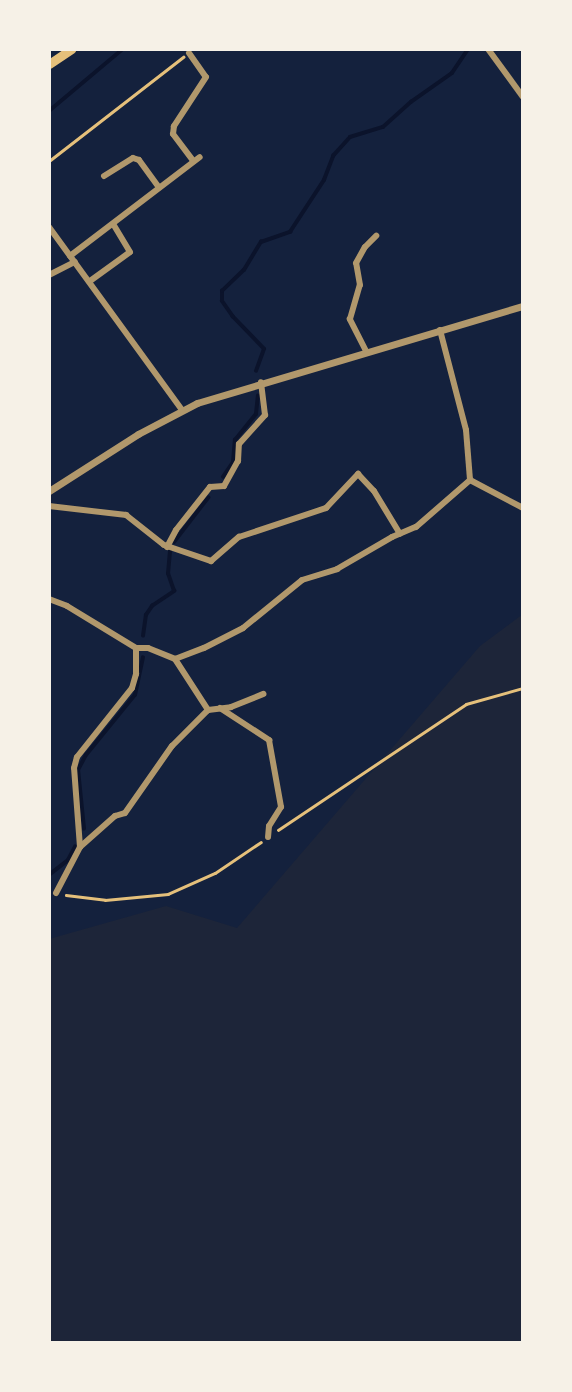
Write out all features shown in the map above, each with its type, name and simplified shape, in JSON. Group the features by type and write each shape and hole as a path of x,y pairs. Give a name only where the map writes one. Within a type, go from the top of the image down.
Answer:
{"main road":[{"path":"49,64 71,49"}],"street":[{"path":"488,49 523,97"},
{"path":"70,256 197,159 173,134 174,126 206,77 190,52"},
{"path":"104,176 133,158 139,160 159,188"},
{"path":"90,281 130,252 113,224"},
{"path":"49,227 182,410"},
{"path":"366,351 350,319 360,285 356,263 365,247 376,236"},
{"path":"49,275 75,262"},
{"path":"49,491 182,410 261,382 523,306"},
{"path":"440,330 466,430 470,480"},
{"path":"167,547 176,530 211,487 224,486 237,461 239,444 265,415 261,382"},
{"path":"49,506 127,514 167,547 211,561 239,537 326,508 358,474 374,491 400,534"},
{"path":"470,480 523,508"},
{"path":"175,659 205,648 243,628 302,580 337,569 416,527 470,480"},
{"path":"49,599 85,616 136,648 148,648 175,659 208,710"},
{"path":"80,847 74,768 77,757 132,688 136,674 136,648"},
{"path":"56,893 80,847 115,816 125,813 172,746 208,710 263,694"},
{"path":"220,708 269,740 281,807 269,826 268,837"}],"path":[{"path":"49,161 190,52"},
{"path":"56,893 105,900 168,894 215,873 466,704 523,688"}],"shaded area":[{"path":"523,614 523,1343 49,1343 49,939 166,906 237,928 480,646"}],"waterway":[{"path":"49,111 123,49"},
{"path":"256,371 264,349 233,317 222,301 222,291 244,270 261,242 290,232 324,180 333,156 350,137 383,127 411,102 452,73 468,49"},
{"path":"223,477 233,462 235,440 256,414 258,396"},
{"path":"174,542 208,498"},
{"path":"143,636 146,615 152,606 174,591 168,574 170,551"},
{"path":"84,829 78,770 86,755 135,695 143,658"},
{"path":"49,875 68,860 75,847"}]}
